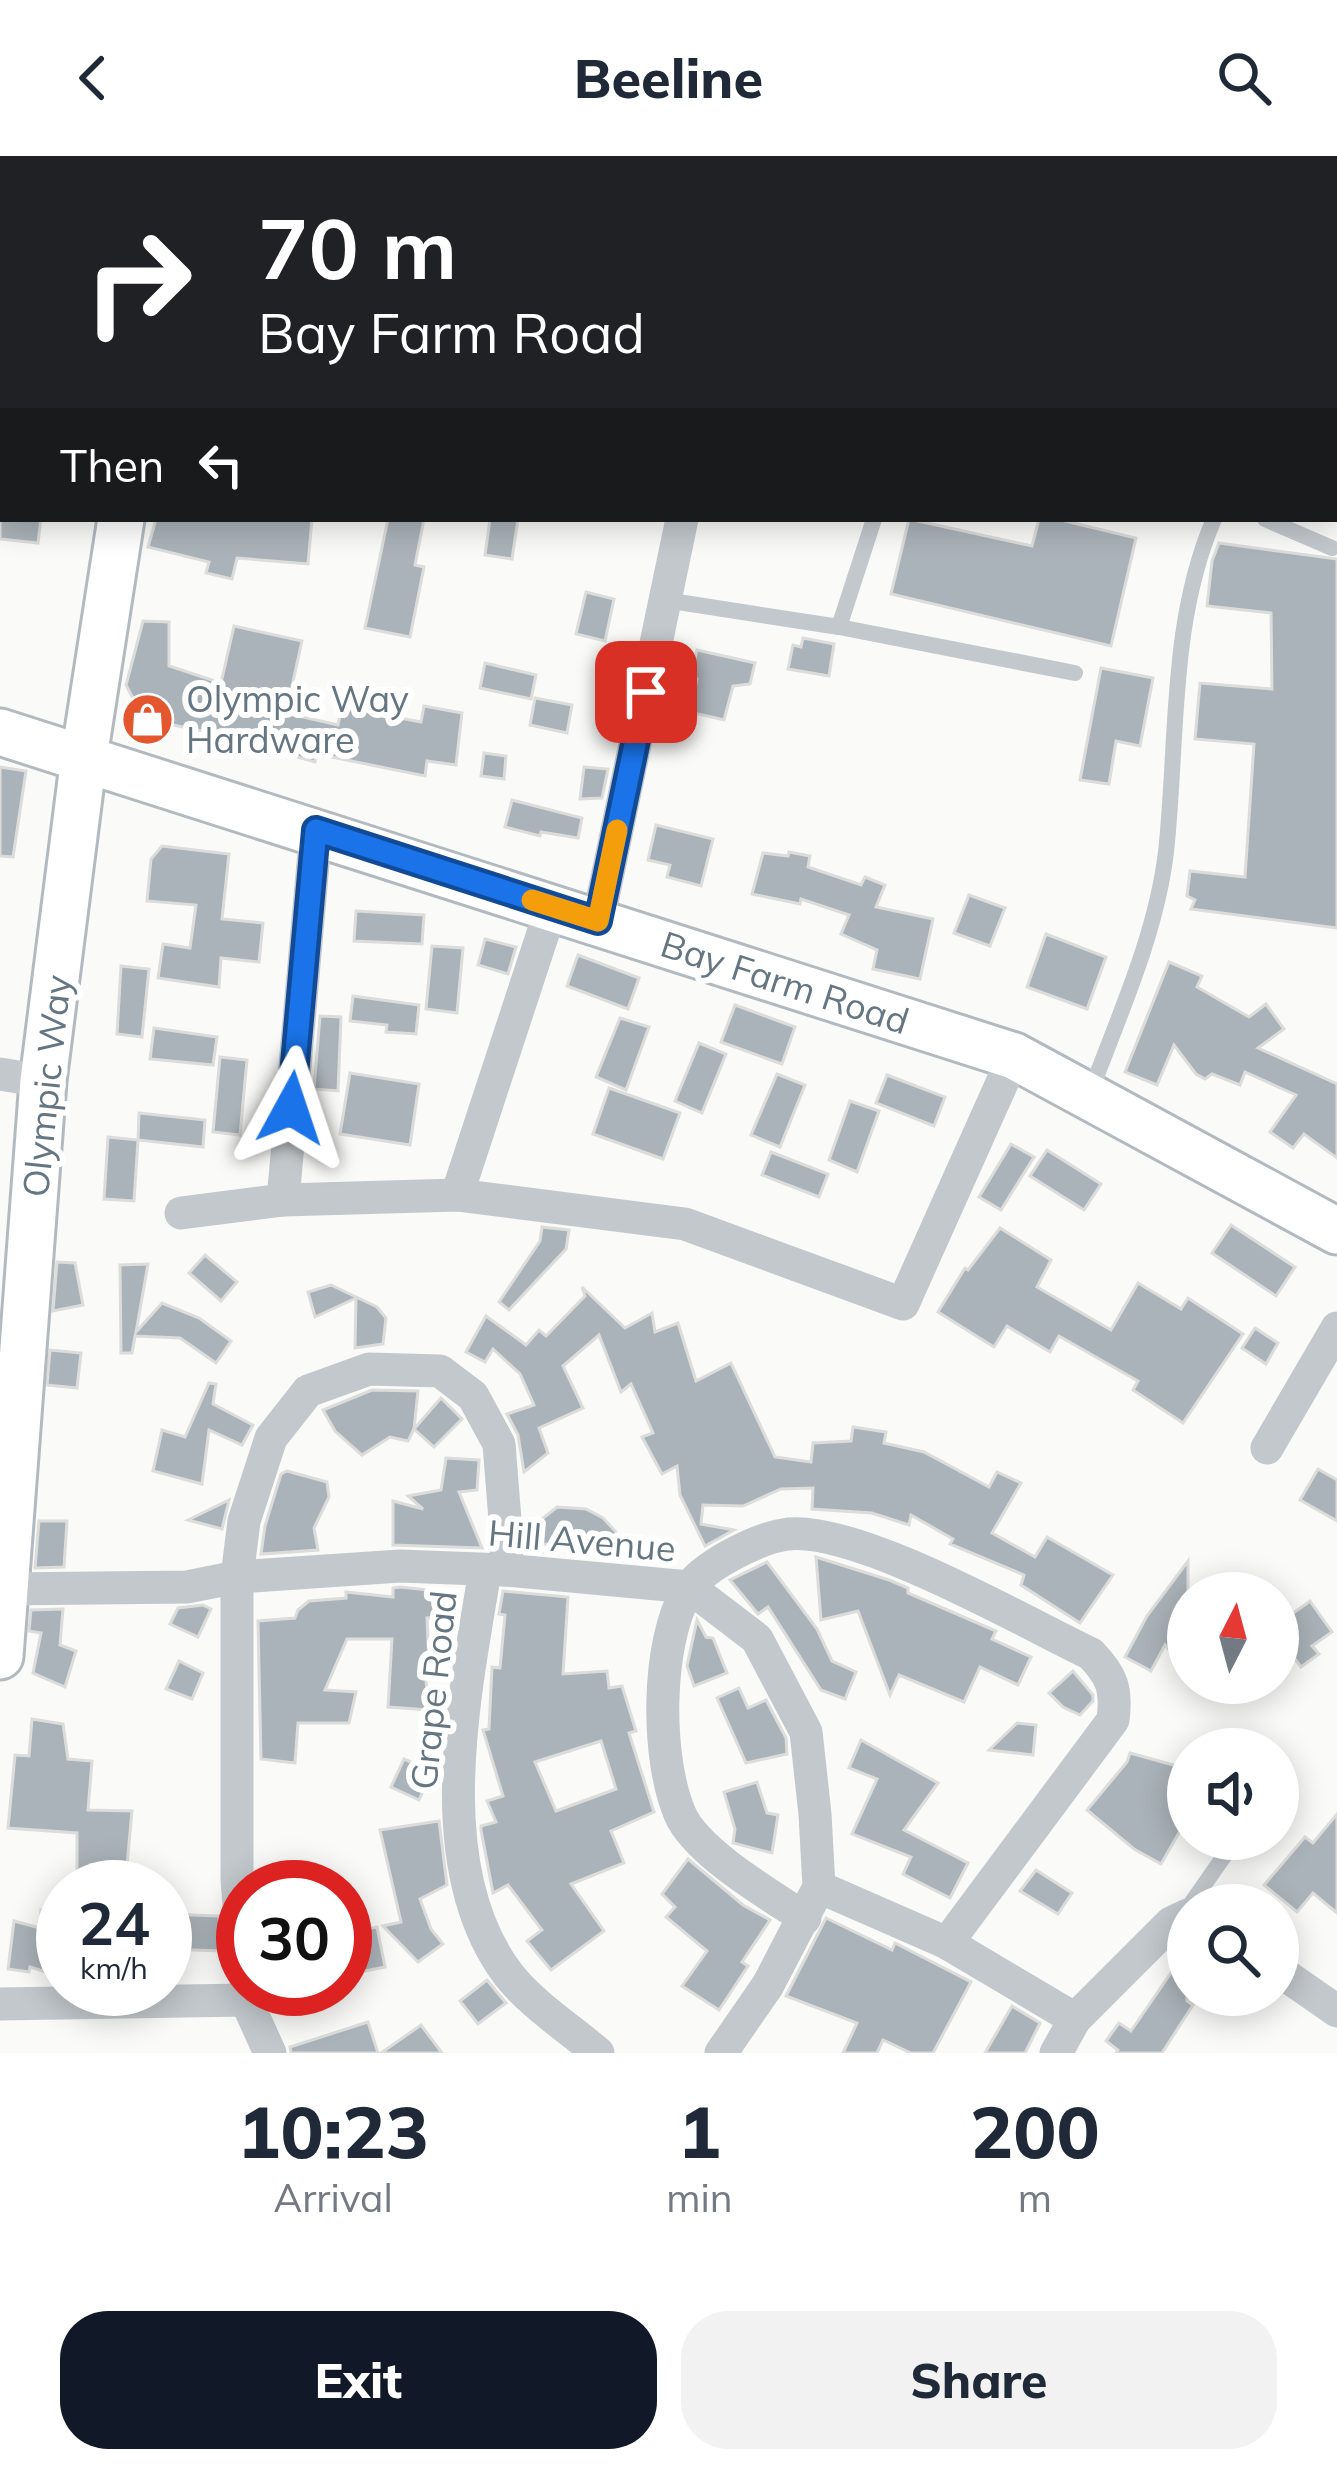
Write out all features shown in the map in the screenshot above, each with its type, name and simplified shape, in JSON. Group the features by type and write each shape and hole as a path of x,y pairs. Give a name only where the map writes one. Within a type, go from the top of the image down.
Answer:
{"street":[{"name":"Olympic Way","path":"0,1656 21,1077 84,757 121,522"},
{"path":"598,921 681,522"},
{"name":"Bay Farm Road","path":"0,732 1014,1056 1337,1232"},
{"path":"283,1201 316,830"},
{"path":"457,1195 552,906"},
{"path":"181,1213 283,1201 457,1195 685,1224 903,1304 1014,1056"},
{"path":"1267,1448 1337,1328"},
{"name":"Grape Road","path":"237,1860 237,1577 244,1521 271,1438 308,1391 369,1369 440,1371 473,1396 499,1444 507,1545 495,1570 461,1739 459,1817 475,1916 509,1976 598,2053"},
{"path":"947,1943 1114,1720 1112,1676 1091,1654 920,1571 834,1538 788,1534 738,1549 688,1587 668,1634 663,1744 681,1816 730,1869 812,1903 947,1943 1075,2019"},
{"name":"Hill Avenue","path":"4,1589 187,1588 237,1577 400,1566 688,1587 757,1639 806,1732 812,1903"},
{"path":"722,2053 768,1985 812,1903"},
{"path":"1056,2053 1075,2019 1167,1930"},
{"path":"1299,1985 1337,2012"},
{"path":"0,2004 216,1995"},
{"path":"255,2016 270,2053"}],"lane":[{"path":"839,627 873,522"},
{"path":"1088,1097 1155,916 1166,852 1170,752 1183,648 1200,552 1213,522"},
{"path":"1272,522 1332,548"},
{"path":"665,601 839,627 1075,673"}],"building":[{"path":"0,522 41,522 38,543 0,539"},
{"path":"155,522 312,522 308,564 237,558 232,579 206,573 209,562 148,547"},
{"path":"387,522 423,522 415,565 424,567 410,637 365,628"},
{"path":"490,522 518,522 512,559 485,555"},
{"path":"908,522 1032,546 1038,522 1069,522 1136,538 1111,646 891,594"},
{"path":"1219,543 1337,559 1337,928 1191,909 1195,900 1187,896 1190,871 1245,877 1254,744 1195,739 1200,683 1272,689 1271,613 1207,606"},
{"path":"586,592 614,599 605,641 576,634"},
{"path":"143,621 169,622 169,666 221,683 234,626 302,641 286,713 338,725 342,707 421,722 424,706 462,713 456,765 427,761 425,776 317,754 315,762 144,719 126,685"},
{"path":"803,638 834,644 829,676 788,669 793,645 801,647"},
{"path":"697,650 755,663 750,684 733,686 724,720 690,712"},
{"path":"485,663 536,675 531,699 480,688"},
{"path":"1101,668 1153,678 1140,746 1116,741 1109,784 1080,780"},
{"path":"535,698 572,705 567,733 530,725"},
{"path":"484,753 506,756 504,779 481,776"},
{"path":"0,767 26,771 13,857 0,856"},
{"path":"584,767 608,769 602,798 580,799"},
{"path":"512,800 582,818 578,838 541,832 540,836 505,827"},
{"path":"656,825 713,839 701,886 667,877 670,865 648,860"},
{"path":"162,846 229,854 222,919 263,923 259,962 221,958 219,987 158,978 163,944 190,948 196,905 147,901 151,859"},
{"path":"789,852 810,856 808,867 861,885 865,877 885,885 876,907 933,919 920,979 873,969 877,950 841,934 849,915 801,899 800,904 752,894 763,853 788,856"},
{"path":"969,895 1005,908 990,946 954,933"},
{"path":"356,911 424,915 422,944 354,941"},
{"path":"1046,934 1106,957 1087,1009 1027,987"},
{"path":"485,939 516,947 508,974 478,965"},
{"path":"432,946 463,948 457,1013 426,1009"},
{"path":"578,955 639,978 628,1009 567,986"},
{"path":"1169,962 1202,976 1197,987 1249,1017 1266,1004 1284,1029 1258,1048 1337,1084 1337,1158 1304,1134 1293,1148 1270,1132 1296,1095 1245,1072 1240,1085 1212,1074 1205,1079 1174,1045 1157,1085 1125,1072"},
{"path":"121,966 149,969 142,1037 117,1034"},
{"path":"353,996 419,1005 416,1034 386,1032 387,1025 350,1021"},
{"path":"735,1005 795,1027 782,1064 721,1042"},
{"path":"320,1016 341,1017 338,1091 314,1089"},
{"path":"620,1018 649,1027 626,1090 596,1077"},
{"path":"154,1028 217,1037 213,1065 150,1059"},
{"path":"699,1043 726,1054 702,1113 675,1101"},
{"path":"220,1057 247,1060 240,1135 213,1132"},
{"path":"350,1073 419,1084 410,1145 340,1134"},
{"path":"777,1074 805,1085 780,1147 751,1135"},
{"path":"887,1075 945,1097 934,1126 876,1103"},
{"path":"609,1088 680,1113 663,1159 593,1134"},
{"path":"850,1101 879,1111 857,1172 829,1160"},
{"path":"139,1113 205,1120 203,1147 138,1140"},
{"path":"108,1137 138,1140 134,1201 104,1199"},
{"path":"1011,1144 1034,1157 1001,1210 979,1197"},
{"path":"1047,1150 1101,1184 1084,1210 1030,1176"},
{"path":"771,1152 828,1174 819,1197 762,1175"},
{"path":"1231,1225 1295,1267 1276,1296 1212,1253"},
{"path":"542,1227 569,1230 566,1249 509,1310 499,1302 540,1241"},
{"path":"1000,1228 1051,1260 1037,1287 1111,1330 1138,1283 1181,1309 1188,1298 1243,1334 1183,1423 1133,1390 1138,1381 1059,1336 1050,1352 1007,1326 994,1347 938,1312 965,1268"},
{"path":"205,1255 237,1282 221,1301 189,1273"},
{"path":"57,1262 75,1263 83,1305 53,1311"},
{"path":"148,1264 136,1332 162,1303 199,1318 231,1341 216,1363 180,1338 135,1336 132,1353 121,1353 120,1265"},
{"path":"331,1285 377,1307 386,1318 383,1344 355,1348 356,1298 315,1317 308,1292"},
{"path":"582,1287 625,1328 652,1313 655,1332 678,1323 696,1381 731,1363 775,1457 811,1462 813,1443 851,1441 853,1427 886,1432 884,1443 924,1452 989,1487 997,1472 1021,1483 992,1533 1035,1557 1047,1537 1113,1575 1080,1623 1021,1585 1024,1575 950,1544 953,1539 911,1515 909,1525 872,1513 812,1509 813,1488 781,1489 743,1506 703,1505 701,1524 734,1530 705,1546 680,1495 677,1466 662,1474 642,1437 653,1433 631,1384 621,1392 599,1335 563,1366 583,1408 539,1428 548,1453 524,1472 518,1435 507,1414 534,1405 520,1374 493,1349 485,1362 466,1352 486,1316 526,1345 539,1330 546,1336 585,1296"},
{"path":"1255,1328 1278,1343 1266,1364 1242,1348"},
{"path":"50,1350 81,1353 77,1388 47,1385"},
{"path":"209,1383 216,1384 213,1404 253,1425 242,1445 209,1430 202,1484 153,1471 162,1430 185,1437"},
{"path":"372,1390 418,1391 414,1429 408,1441 390,1437 362,1455 335,1431 323,1410"},
{"path":"441,1398 462,1419 434,1447 414,1429"},
{"path":"446,1458 479,1460 477,1490 459,1492 482,1548 393,1545 393,1501 423,1509 408,1496 441,1490"},
{"path":"1318,1469 1337,1480 1337,1521 1300,1500"},
{"path":"287,1471 327,1482 329,1497 314,1528 318,1550 261,1554 281,1474"},
{"path":"229,1500 222,1529 188,1520"},
{"path":"557,1507 586,1509 603,1518 616,1532 615,1551 535,1543 541,1552 532,1551 527,1531"},
{"path":"39,1521 67,1521 64,1567 35,1568"},
{"path":"816,1557 889,1580 996,1631 992,1639 1031,1657 1018,1685 980,1667 964,1702 899,1675 890,1695 858,1611 821,1620"},
{"path":"767,1562 817,1629 832,1661 856,1672 845,1699 821,1690 768,1607 758,1614 730,1580"},
{"path":"393,1588 448,1592 446,1617 427,1618 429,1665 424,1667 430,1710 388,1707 392,1639 347,1639 325,1690 356,1692 349,1723 298,1723 295,1763 261,1759 258,1621 295,1618 309,1601 346,1598 346,1592 393,1597"},
{"path":"1167,1589 1167,1647 1151,1671 1125,1657"},
{"path":"503,1591 568,1597 563,1674 607,1671 609,1688 622,1686 636,1731 629,1733 654,1812 611,1831 624,1863 571,1884 604,1931 551,1970 527,1941 542,1930 508,1885 493,1893 481,1830 496,1822 487,1801 503,1796 483,1730 489,1729 492,1667 500,1668 505,1615 499,1614","holes":["601,1741 616,1789 556,1811 535,1762"]},
{"path":"1310,1601 1332,1632 1312,1646 1319,1654 1301,1667 1299,1664 1299,1609"},
{"path":"203,1605 211,1609 198,1637 170,1624 178,1608"},
{"path":"63,1609 60,1645 76,1651 65,1687 33,1673 41,1633 29,1631 31,1610"},
{"path":"697,1620 706,1637 713,1638 727,1673 694,1686 687,1666"},
{"path":"179,1661 203,1673 192,1699 166,1689"},
{"path":"1073,1671 1093,1695 1080,1715 1049,1693"},
{"path":"739,1688 748,1708 766,1700 786,1738 787,1754 746,1763 717,1698"},
{"path":"32,1719 63,1724 68,1759 92,1761 88,1810 132,1811 127,1860 77,1860 77,1833 8,1828 15,1755 29,1756"},
{"path":"1017,1723 1036,1725 1033,1755 989,1750"},
{"path":"861,1740 938,1783 904,1830 968,1863 950,1898 903,1874 911,1857 852,1834 877,1779 849,1768"},
{"path":"1130,1753 1167,1763 1167,1854 1161,1864 1134,1849 1087,1810"},
{"path":"404,1759 432,1771 419,1800 391,1787"},
{"path":"757,1782 767,1813 778,1815 772,1853 733,1843 735,1829 724,1792"},
{"path":"1337,1814 1337,1913 1313,1893 1299,1910 1299,1884 1265,1884 1285,1860 1299,1860 1299,1844 1305,1837 1313,1843"},
{"path":"439,1821 447,1885 420,1899 431,1929 443,1944 418,1962 383,1926 401,1922 380,1830"},
{"path":"688,1859 743,1905 770,1920 742,1962 748,1966 719,2010 682,1986 707,1951 666,1917 675,1907 662,1894"},
{"path":"1036,1870 1072,1893 1058,1914 1020,1891"},
{"path":"192,1915 216,1916 216,1951 192,1950"},
{"path":"826,1918 892,1950 895,1943 971,1982 933,2053 911,2053 883,2040 877,2053 843,2053 857,2023 786,1996"},
{"path":"14,1921 36,1927 36,1969 30,1967 29,1972 8,1969"},
{"path":"377,1927 385,1967 372,1970 372,1928"},
{"path":"1167,1979 1167,2016 1186,2016 1162,2053 1116,2053 1106,2041 1119,2023 1131,2031"},
{"path":"487,1980 506,2003 478,2024 460,2001"},
{"path":"1012,2006 1040,2023 1025,2053 985,2053"},
{"path":"368,2022 378,2053 291,2053 290,2047"},
{"path":"421,2025 442,2053 381,2053"}],"slow traffic":[{"path":"532,900 598,921 617,830"}],"place":[{"name":"Olympic Way Hardware","path":"147,719"}],"route":[{"path":"291,1108 316,830 598,921 646,692"}]}
